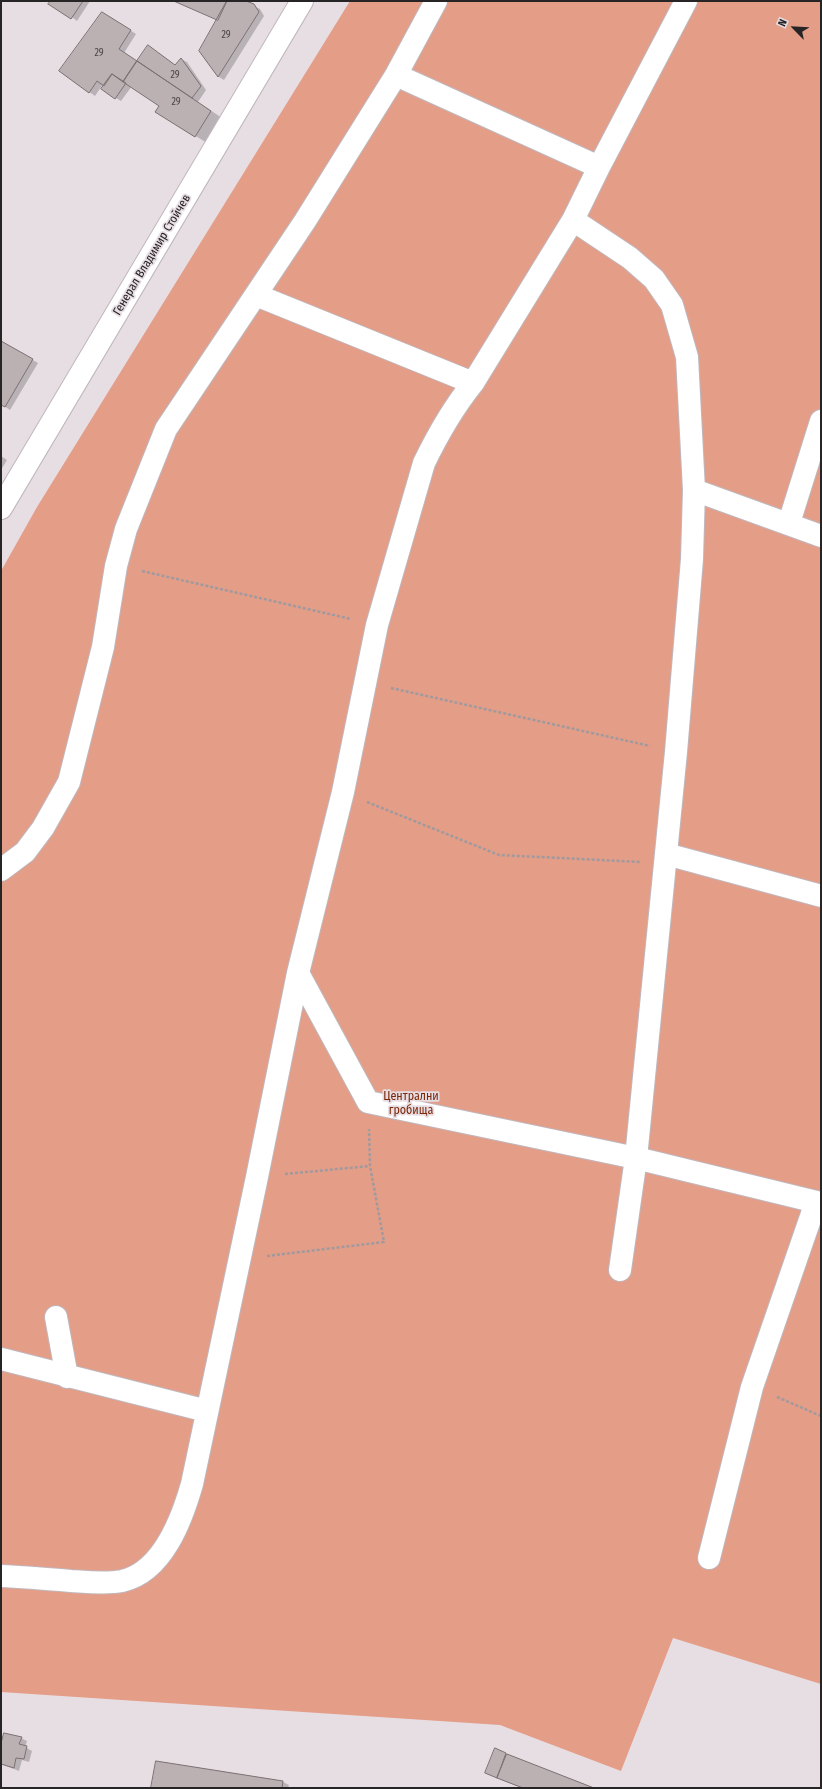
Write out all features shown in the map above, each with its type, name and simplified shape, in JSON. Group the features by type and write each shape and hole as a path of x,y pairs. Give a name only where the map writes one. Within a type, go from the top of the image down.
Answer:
{"street":[{"name":"Генерал Владимир Стойчев","path":"1,508 302,1"},
{"path":"1,870 25,852 43,828 69,782 103,647 116,566 126,529 166,430 305,222 347,150 396,75 436,1"},
{"path":"1,1576 99,1583 123,1581 145,1570 169,1542 180,1522 192,1484 257,1177 298,973 343,792 377,625 424,463 436,438 455,406 473,383 574,220 599,167 686,1"},
{"path":"396,75 599,167"},
{"path":"574,220 630,258 654,279 672,305 687,356 694,490 692,559 676,752 636,1158 620,1270"},
{"path":"256,294 473,383"},
{"path":"789,523 821,421"},
{"path":"694,490 789,523 821,536"},
{"path":"665,858 821,896"},
{"path":"298,973 368,1102 636,1158 819,1203 752,1387 709,1558"},
{"path":"56,1317 66,1377"},
{"path":"1,1359 66,1377 207,1411"}],"path":[{"path":"116,566 377,625"},
{"path":"365,682 676,752"},
{"path":"343,792 499,855 665,858"},
{"path":"239,1260 384,1242 370,1166 368,1102"},
{"path":"257,1177 370,1166"},
{"path":"752,1387 821,1416"}],"green space":[{"name":"Централни гробища","path":"350,1 821,1 821,1684 673,1638 621,1771 500,1725 1,1692 1,571 37,507"}],"building":[{"path":"51,1 83,1 71,19 48,4"},
{"path":"174,1 227,1 218,20"},
{"path":"227,1 246,1 254,4 259,12 218,77 199,51"},
{"path":"102,12 131,30 119,49 137,61 123,82 112,74 104,86 97,81 89,93 59,71"},
{"path":"148,45 175,65 181,58 201,86 192,98 137,61"},
{"path":"137,61 211,111 195,137 155,112 159,106 123,82"},
{"path":"112,74 126,83 115,99 101,89"},
{"path":"1,341 33,359 5,407 1,405"},
{"path":"4,1733 22,1737 19,1744 27,1746 24,1759 16,1758 14,1768 1,1764 1,1744"},
{"path":"495,1748 506,1753 497,1778 485,1773"},
{"path":"507,1754 594,1788 523,1788 497,1778"},
{"path":"156,1761 283,1781 282,1788 151,1788"}]}
